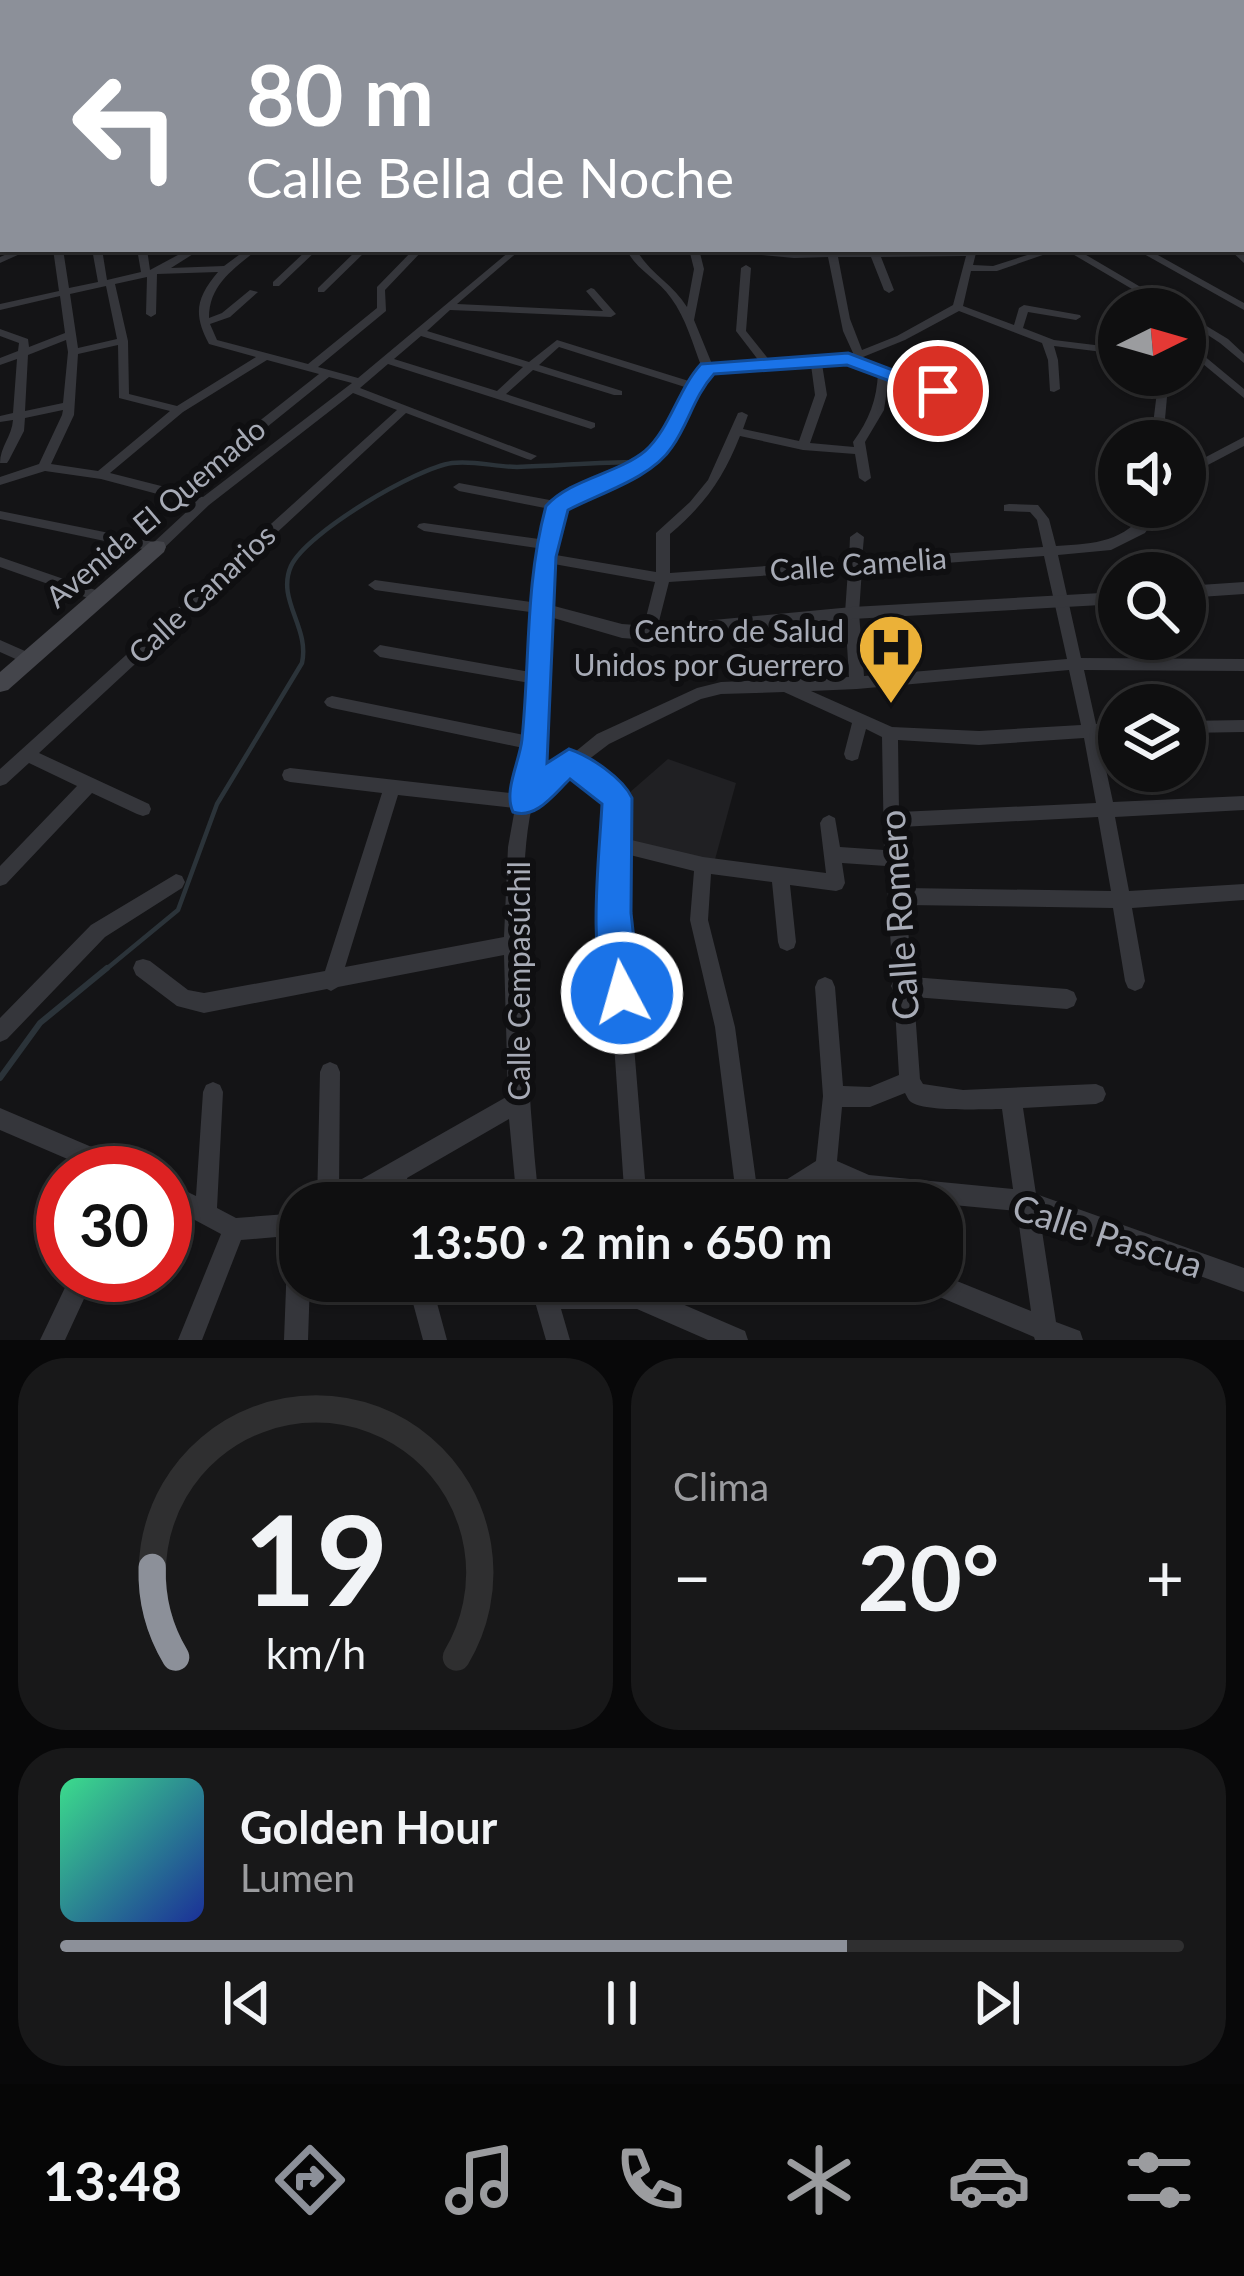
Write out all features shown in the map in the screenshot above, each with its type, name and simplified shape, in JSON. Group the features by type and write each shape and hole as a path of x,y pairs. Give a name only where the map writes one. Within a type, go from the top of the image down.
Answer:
{"main road":[{"name":"Avenida El Quemado","path":"0,683 157,547"}],"street":[{"path":"415,0 426,0"},
{"path":"44,467 68,406 73,352 58,252"},
{"path":"98,252 123,341 123,396 179,410"},
{"path":"143,252 152,273 151,314"},
{"path":"152,273 190,252"},
{"path":"249,252 225,269 205,296 213,342 326,374 531,456"},
{"path":"276,284 310,252"},
{"path":"321,290 360,252"},
{"path":"309,369 382,309 380,289 416,252"},
{"path":"504,252 510,254"},
{"path":"633,252 640,269 664,283 690,318"},
{"path":"695,252 699,269 690,329 708,368"},
{"path":"791,252 908,252"},
{"path":"866,252 889,290"},
{"path":"958,307 969,268 965,252"},
{"path":"969,268 994,269 1046,252"},
{"path":"1074,252 1137,288"},
{"path":"1145,252 1244,307"},
{"name":"Avenida El Quemado","path":"157,547 510,254"},
{"path":"832,254 835,276 845,293 846,333 854,357 927,385 952,404"},
{"path":"746,268 741,331 765,362"},
{"path":"0,307 152,273 225,269"},
{"path":"450,307 611,314 591,291"},
{"path":"206,322 226,315 253,292"},
{"path":"459,487 557,506 648,460 663,445 692,386 708,368 854,357 958,307 1046,340 1098,348"},
{"path":"1016,330 1024,308 1076,317"},
{"path":"1206,329 1244,360"},
{"path":"0,332 23,338 14,444 3,460"},
{"path":"420,332 618,393"},
{"path":"0,362 70,335"},
{"path":"1046,340 1053,360 1054,389"},
{"path":"73,352 123,341"},
{"path":"498,395 552,344 562,343 692,386"},
{"path":"101,475 179,410 264,357"},
{"path":"386,360 591,425"},
{"path":"803,446 821,395 816,361"},
{"path":"1206,362 1244,395"},
{"path":"865,478 860,436 875,426 883,399 883,371"},
{"path":"175,494 326,374"},
{"path":"0,419 68,406"},
{"name":"Calle Canarios","path":"0,778 404,409"},
{"path":"649,633 663,578 663,533 711,491 742,415"},
{"path":"735,431 803,446 862,451"},
{"path":"1206,461 1244,441"},
{"path":"0,481 44,467 101,475 206,502"},
{"name":"Calle Cempasúchil","path":"526,1182 517,1102 517,844 536,743 539,608 545,551 557,506"},
{"path":"1009,508 1040,511 1106,811 1135,981"},
{"path":"0,515 157,547"},
{"name":"Calle Camelia","path":"424,527 663,578 1106,547 1128,540 1139,528"},
{"path":"857,537 851,613 857,683"},
{"path":"0,562 101,598"},
{"path":"375,585 539,608 622,631 649,633 851,613 1098,600"},
{"path":"1206,590 1244,588"},
{"path":"0,646 29,659"},
{"path":"380,651 538,679"},
{"path":"290,775 524,802 569,761 603,739 697,694 721,688 857,683 1073,664 1244,665"},
{"path":"787,687 890,733 980,738 1098,730"},
{"path":"332,702 536,743"},
{"path":"852,754 860,723"},
{"path":"1206,727 1244,726"},
{"name":"Calle Romero","path":"890,733 901,986 913,1088"},
{"path":"26,754 143,809"},
{"path":"569,761 617,798 614,913 634,1182"},
{"path":"0,878 90,784"},
{"path":"331,981 392,786"},
{"path":"891,820 1244,803"},
{"path":"617,844 703,865 836,883 829,823"},
{"path":"834,854 895,859"},
{"path":"703,865 699,920 725,1027 745,1182"},
{"path":"780,876 787,942"},
{"path":"0,1032 98,931 176,882"},
{"path":"896,896 1123,900 1244,892"},
{"path":"142,968 184,999 204,1003 515,944"},
{"path":"901,986 1067,999"},
{"path":"803,1182 826,1167 833,1096 825,988"},
{"path":"328,1182 330,1072"},
{"path":"833,1096 870,1096 913,1088 963,1100 1096,1094"},
{"path":"206,1214 213,1092"},
{"path":"1011,1099 1047,1335"},
{"path":"377,1182 517,1102"},
{"path":"11,1123 64,1146"},
{"name":"Calle Pascua","path":"826,1167 884,1189 1024,1201 1244,1280"},
{"path":"395,1171 397,1182"},
{"path":"192,1206 234,1229 279,1226"},
{"path":"190,1340 234,1229"},
{"path":"963,1297 1047,1335 1071,1340"},
{"path":"52,1340 70,1302"},
{"path":"296,1340 297,1302"},
{"path":"425,1302 435,1340"},
{"path":"547,1302 558,1340"},
{"path":"657,1302 736,1340"}],"shaded area":[{"path":"668,759 736,783 714,863 621,841 621,800"}],"waterway":[{"path":"104,971 178,910 217,804 302,663 302,637 287,578 301,552 364,504 452,463 517,467 637,462"},
{"path":"0,1078 40,1023 107,968"}],"place":[{"name":"Centro de Salud Unidos por Guerrero","path":"891,706"}],"route":[{"path":"622,993 614,913 617,798 569,761 524,802 536,743 544,557 557,506 648,460 663,445 692,386 708,368 848,359 938,391"}]}
